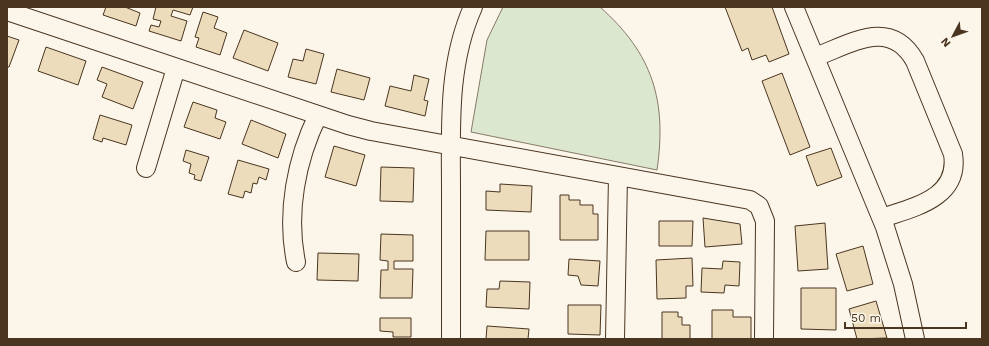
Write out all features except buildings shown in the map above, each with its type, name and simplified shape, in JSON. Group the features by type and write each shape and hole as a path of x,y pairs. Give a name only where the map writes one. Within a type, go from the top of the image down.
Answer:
{"street":[{"path":"451,339 451,105 455,64 465,26 473,7"},
{"path":"794,7 882,218 903,284 916,339"},
{"path":"7,11 318,115 371,131 451,147 745,198 759,206 764,217 764,339"},
{"path":"815,57 869,38 883,36 900,42 908,50 915,61 953,154 954,170 948,184 936,196 919,205 882,218"},
{"path":"146,168 176,68"},
{"path":"296,262 292,231 293,201 302,158 311,129 318,115"},
{"path":"615,339 618,176"}],"green space":[{"path":"503,7 600,7 618,25 633,43 644,61 652,80 660,122 660,145 657,170 471,132 487,40"}]}
